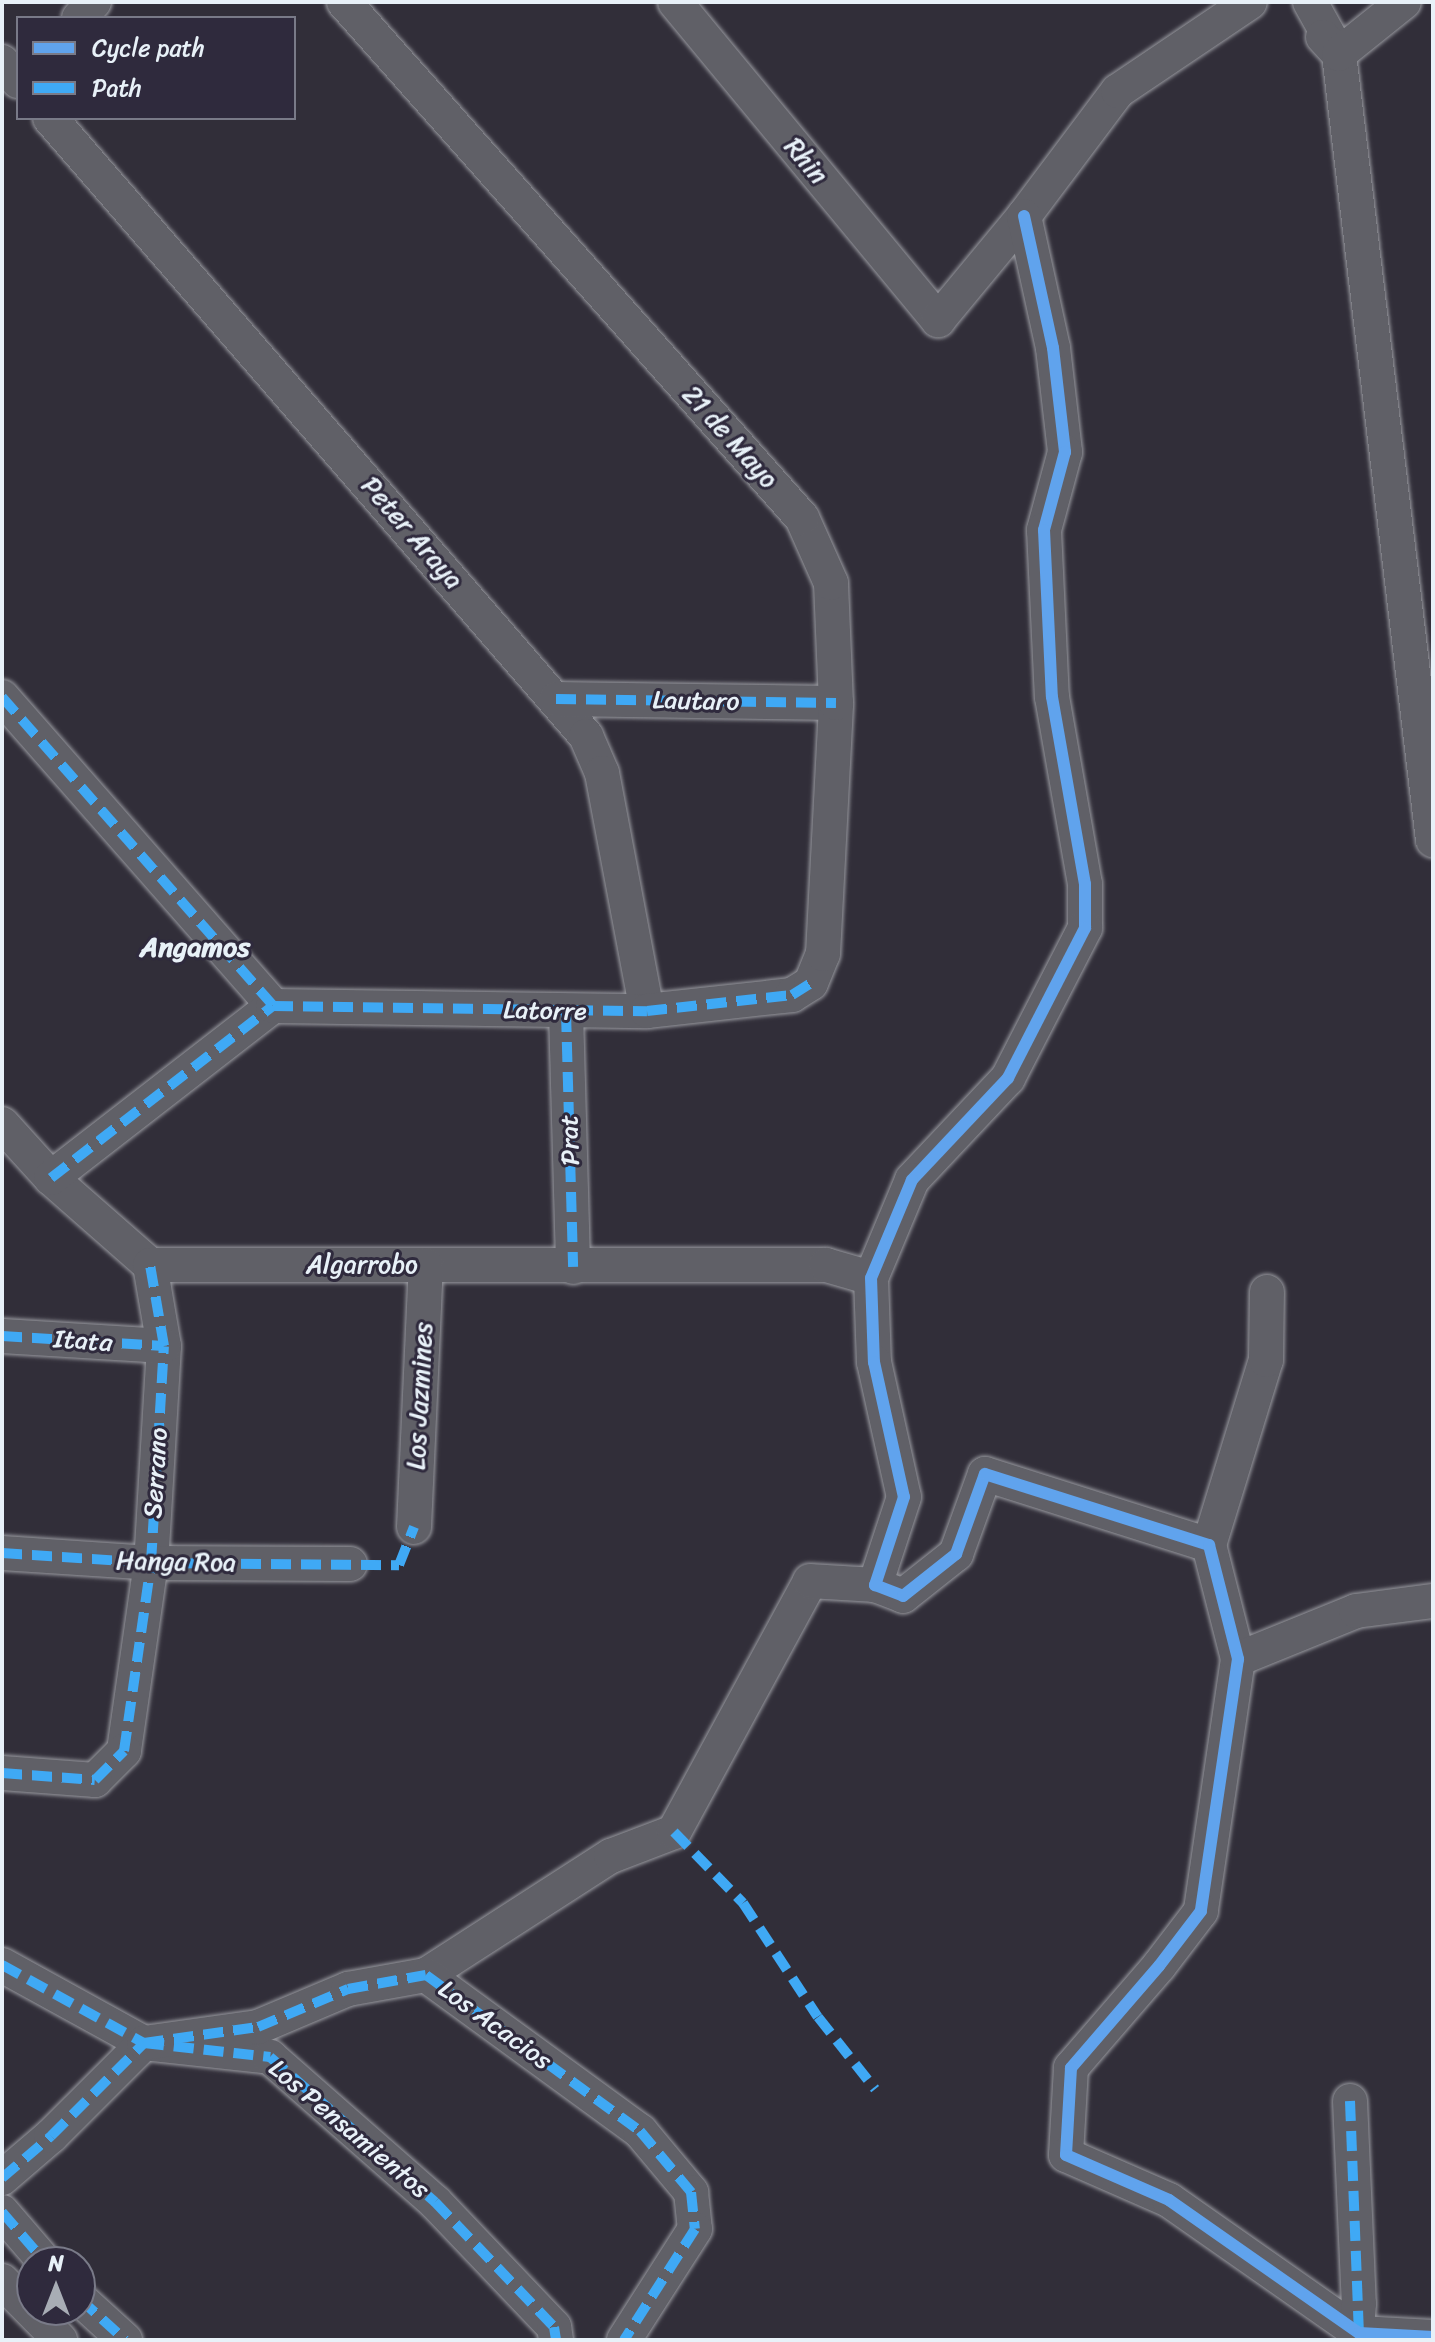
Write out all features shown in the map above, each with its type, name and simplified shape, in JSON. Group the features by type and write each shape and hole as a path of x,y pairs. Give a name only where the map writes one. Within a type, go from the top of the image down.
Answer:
{"street":[{"name":"21 de Mayo","path":"344,2 802,518 831,583 836,703 823,954 811,983"},
{"name":"Rhin","path":"675,2 938,320 1024,216"},
{"path":"875,1585 904,1497 874,1362 871,1278 912,1180 1008,1078 1085,928 1085,884 1052,697 1044,530 1065,452 1053,348 1024,216 1118,91 1250,2"},
{"path":"1290,2 1339,54"},
{"path":"1310,2 1339,54 1433,840"},
{"path":"1339,54 1404,2"},
{"path":"2,62 16,79"},
{"name":"Peter Araya","path":"52,120 586,736 602,773 647,1011"},
{"path":"2,697 273,1006 51,1178"},
{"name":"Lautaro","path":"556,699 836,703"},
{"name":"Latorre","path":"273,1006 647,1011 792,995 811,983"},
{"name":"Prat","path":"566,1012 573,1267"},
{"path":"2,1124 51,1178 150,1265"},
{"name":"Algarrobo","path":"150,1265 826,1265 871,1278"},
{"name":"Serrano","path":"2,1773 95,1780 124,1751 151,1563 164,1346 150,1265"},
{"name":"Los Jazmines","path":"414,1527 426,1265"},
{"path":"1267,1292 1266,1360 1209,1545 1238,1659 1201,1911 1159,1966 1071,2068 1066,2155 1169,2200 1358,2336 1433,2337"},
{"name":"Itata","path":"2,1336 164,1346"},
{"path":"426,1975 611,1856 674,1832 810,1581 875,1585 903,1596 956,1554 985,1474 1209,1545"},
{"name":"Hanga Roa","path":"2,1553 151,1563 350,1564"},
{"path":"1238,1659 1356,1611 1433,1601"},
{"name":"Los Pensamientos","path":"2,1965 144,2043 270,2057 435,2202 554,2327 556,2340"},
{"name":"Los Acacios","path":"144,2043 258,2027 348,1989 426,1975 640,2131 691,2192 695,2229 624,2340"},
{"path":"2,2178 51,2136 144,2043"},
{"path":"1350,2101 1358,2336"},
{"path":"2,2212 31,2246"},
{"path":"2,2281 60,2340"},
{"path":"96,2314 125,2340"}],"marked path":[{"path":"2,697 273,1006"},
{"path":"556,699 836,703"},
{"path":"51,1178 273,1006 647,1011 792,995 811,983"},
{"path":"566,1012 573,1267"},
{"path":"2,1773 95,1780 124,1751 151,1563 164,1346 150,1265"},
{"path":"2,1336 164,1346"},
{"path":"2,1553 151,1563 399,1565 414,1527"},
{"path":"674,1832 743,1903 818,2017 875,2089"},
{"path":"2,1965 144,2043 270,2057 435,2202 554,2327 556,2340"},
{"path":"2,2178 51,2136 144,2043 258,2027 348,1989 426,1975 640,2131 691,2192 695,2229 624,2340"},
{"path":"1350,2101 1359,2333"},
{"path":"2,2212 31,2246"},
{"path":"96,2314 125,2340"}],"cycle path":[{"path":"1024,216 1053,348 1065,452 1044,530 1052,697 1085,884 1085,928 1008,1078 912,1180 871,1278 874,1362 904,1497 875,1585 903,1596 956,1554 985,1474 1209,1545 1238,1659 1201,1911 1159,1966 1071,2068 1066,2155 1169,2200 1359,2333 1433,2337"}],"district":[{"name":"Angamos","path":"195,947"}]}
